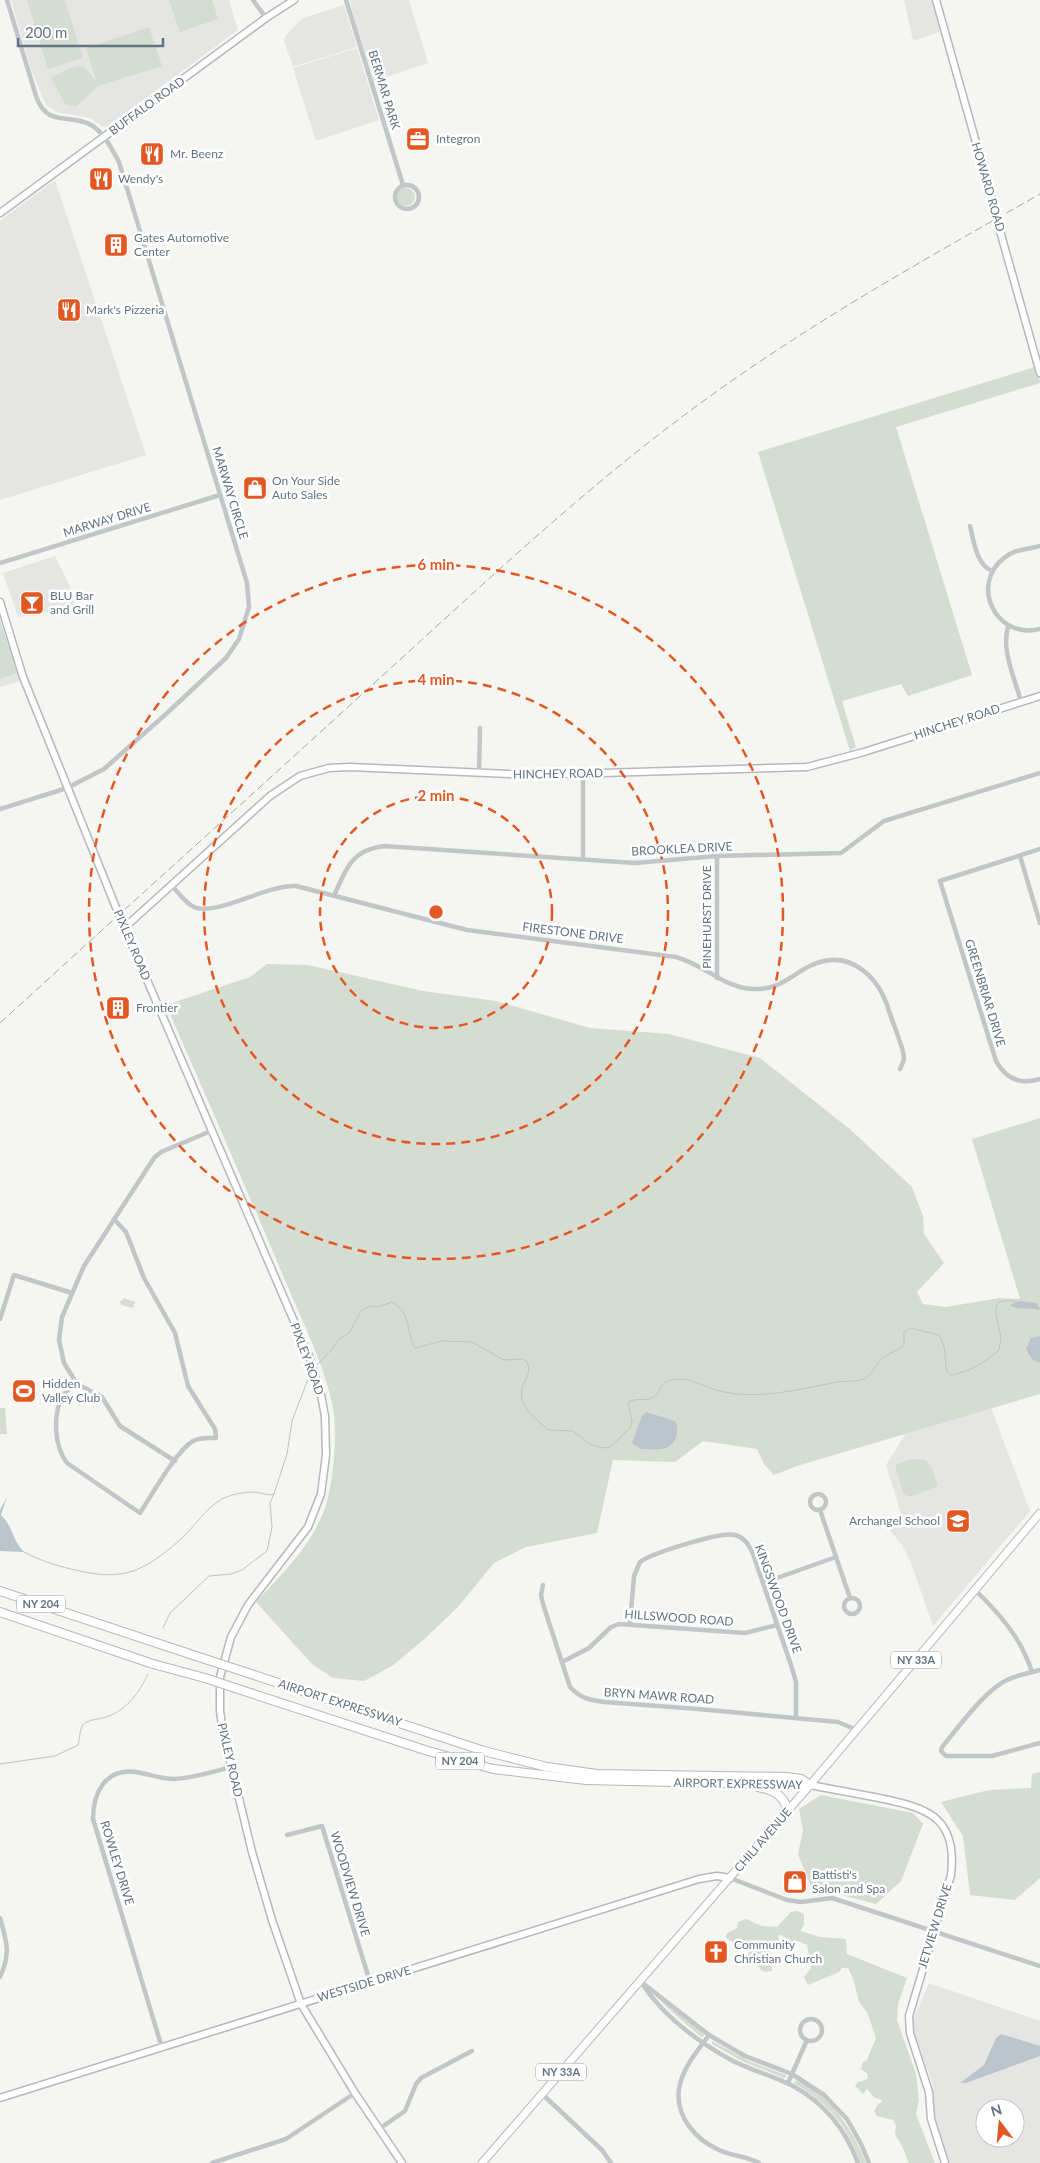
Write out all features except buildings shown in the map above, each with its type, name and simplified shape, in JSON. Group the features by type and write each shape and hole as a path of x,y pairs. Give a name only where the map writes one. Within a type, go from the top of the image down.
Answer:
{"highway":[{"name":"AIRPORT EXPRESSWAY","path":"0,1591 484,1751 547,1768 597,1774 786,1776 801,1778 810,1785"},
{"name":"AIRPORT EXPRESSWAY","path":"0,1612 153,1664 205,1678 428,1751 493,1769 586,1780 810,1785"},
{"path":"737,1784 776,1792 785,1802 788,1810"}],"main road":[{"name":"CHILI AVENUE","path":"482,2163 810,1785 1040,1513"}],"street":[{"name":"MARWAY CIRCLE","path":"0,809 67,788 114,761 226,658 239,640 249,607 247,582 119,162 103,138 91,125 52,116 42,108 36,96 7,0"},
{"path":"253,0 266,18"},
{"name":"BUFFALO ROAD","path":"0,213 266,18 294,0"},
{"name":"BERMAR PARK","path":"346,0 403,185"},
{"name":"HOWARD ROAD","path":"936,0 1040,373"},
{"path":"403,185 411,186 419,194 418,202 409,210 398,206 394,198 396,190 403,185"},
{"name":"MARWAY DRIVE","path":"0,564 220,495"},
{"path":"970,526 980,560 983,566 992,572"},
{"path":"1040,546 1013,552 1004,558 992,572 989,594 991,605 996,615 1008,627 1026,631 1040,630"},
{"name":"PIXLEY ROAD","path":"0,602 23,677 124,928 314,1370 325,1416 327,1437 325,1475 321,1494 308,1527 248,1605 231,1636 220,1677 219,1703 223,1732 252,1852 269,1911 301,2004 355,2093 402,2163"},
{"path":"1008,627 1005,636 1006,648 1021,702"},
{"name":"HINCHEY ROAD","path":"124,928 270,796 300,776 329,768 350,767 479,774 583,774 807,767 864,752 1040,696"},
{"path":"479,774 480,728"},
{"path":"583,774 584,858"},
{"name":"BROOKLEA DRIVE","path":"334,896 347,867 354,858 373,848 384,846 584,858 635,863 717,856 841,853 884,821 1040,774"},
{"path":"1040,849 1020,856 1040,922"},
{"name":"PINEHURST DRIVE","path":"717,856 717,978"},
{"name":"GREENBRIAR DRIVE","path":"1020,856 940,881 996,1062 1008,1077 1026,1082 1040,1079"},
{"name":"FIRESTONE DRIVE","path":"172,886 189,904 203,910 286,885 296,886 467,930 676,958 696,964 717,978 747,988 766,988 781,984 820,962 833,960 851,963 868,974 883,995 904,1058 900,1069"},
{"path":"175,1461 120,1426 102,1397 77,1384 61,1356 60,1325 84,1266 154,1158 161,1152 211,1132"},
{"path":"77,1384 62,1397 56,1423 59,1450 67,1464 140,1513 175,1461 192,1441 199,1438 216,1438 216,1433 190,1392 175,1334 144,1278 126,1232 114,1219"},
{"path":"0,1319 14,1275 72,1292"},
{"path":"820,1510 850,1598"},
{"name":"KINGSWOOD DRIVE","path":"630,1623 634,1576 640,1562 656,1554 712,1537 730,1534 745,1540 753,1554 796,1682 796,1718"},
{"path":"763,1582 836,1557"},
{"name":"BRYN MAWR ROAD","path":"543,1584 541,1595 543,1604 570,1687 579,1696 590,1700 838,1722 857,1730"},
{"path":"975,1590 993,1607 1015,1634 1027,1655 1032,1672"},
{"name":"HILLSWOOD ROAD","path":"562,1662 575,1657 589,1648 611,1627 619,1624 630,1623 745,1633 777,1625"},
{"path":"1040,1670 1005,1680 992,1691 941,1750 946,1756 992,1756 1040,1742"},
{"name":"ROWLEY DRIVE","path":"162,2048 93,1819 95,1797 103,1783 118,1774 126,1772 174,1779 231,1768"},
{"name":"JETVIEW DRIVE","path":"810,1785 914,1805 931,1814 937,1820 946,1832 952,1846 951,1875 911,2008 910,2025 913,2041 926,2079 930,2119 945,2163"},
{"name":"WOODVIEW DRIVE","path":"287,1836 322,1826 370,1982"},
{"name":"WESTSIDE DRIVE","path":"0,2098 699,1880 716,1876 730,1878"},
{"path":"730,1878 787,1900 801,1902 832,1898 1040,1966"},
{"path":"0,1918 9,1953 7,1963 0,1977"},
{"path":"640,1981 709,2035 745,2056 792,2074 824,2095 855,2132 868,2163"},
{"path":"640,1981 676,2021 703,2043 734,2061 788,2083 811,2097 835,2120 849,2142 858,2163"},
{"path":"814,2019 822,2026 822,2033 814,2040 807,2040 802,2035 801,2024 807,2020 814,2019"},
{"path":"709,2035 689,2063 679,2089 679,2102 683,2116 698,2138 708,2145 720,2151 747,2157 759,2163"},
{"path":"788,2083 807,2040"},
{"path":"380,2129 405,2111 416,2084 421,2078 472,2051"},
{"path":"212,2163 286,2139 355,2093"},
{"path":"542,2094 602,2150 612,2163"}],"shaded area":[{"path":"11,0 229,0 238,30 108,126 103,127 90,118 56,112 46,105 32,72"},
{"path":"27,0 65,0 83,58 48,69"},
{"path":"169,0 212,0 218,19 180,32"},
{"path":"350,0 409,0 428,63 374,81 353,17"},
{"path":"904,0 931,0 940,32 913,41"},
{"path":"344,5 357,47 293,67 284,41 286,35 303,18"},
{"path":"149,27 162,66 98,86 77,106 66,105 51,78 72,67 83,65 97,83 86,48"},
{"path":"357,48 379,120 316,141 293,68"},
{"path":"55,180 146,455 0,500 0,221"},
{"path":"406,188 412,191 415,197 412,203 406,206 400,203 397,197 400,191"},
{"path":"1038,366 1040,383 896,427 972,675 908,696 901,684 842,701 856,747 850,751 758,452"},
{"path":"55,556 75,597 72,607 18,617 3,573"},
{"path":"0,620 21,681 0,687"},
{"path":"0,620 17,673 0,679"},
{"path":"267,964 308,965 423,991 496,1001 590,1028 669,1034 760,1058 852,1131 912,1187 923,1216 924,1234 944,1263 917,1292 923,1304 946,1307 999,1298 1020,1299 972,1139 1040,1118 1040,1394 797,1466 774,1475 764,1464 757,1449 703,1441 675,1462 613,1460 597,1533 526,1547 494,1563 458,1607 392,1666 364,1681 333,1678 312,1664 256,1602 287,1569 305,1545 313,1533 326,1505 331,1481 335,1427 328,1386 310,1337 166,1005 250,977"},
{"path":"124,1298 135,1302 133,1308 121,1305 120,1302"},
{"path":"1019,1301 1037,1303 1040,1310 1017,1308 1010,1305"},
{"path":"1040,1336 1040,1363 1032,1359 1026,1349 1031,1338"},
{"path":"0,1408 5,1408 7,1434 0,1434"},
{"name":"Archangel School","path":"991,1408 1030,1511 933,1626 911,1563 902,1545 889,1529 901,1514 886,1465 906,1433"},
{"path":"646,1412 675,1421 677,1433 674,1442 670,1446 662,1449 641,1449 632,1443 642,1416"},
{"path":"912,1459 925,1460 932,1468 938,1486 909,1497 903,1493 895,1465"},
{"path":"7,1497 1,1515 24,1552 0,1551 0,1510"},
{"path":"1040,1772 1040,1878 1015,1900 970,1895 963,1836 941,1802 989,1790 1031,1788 1032,1774"},
{"path":"821,1795 913,1813 923,1824 901,1881 876,1904 834,1893 814,1894 798,1854 803,1830 799,1809"},
{"path":"797,1911 804,1914 804,1924 801,1931 820,1937 846,1939 847,1954 907,1978 898,2004 897,2020 916,2074 919,2100 916,2114 935,2163 909,2163 896,2135 896,2126 893,2120 877,2116 874,2111 877,2105 882,2102 880,2099 875,2098 867,2089 863,2094 855,2086 858,2082 868,2079 867,2073 861,2069 876,2038 867,2012 859,2002 853,1978 848,1968 842,1968 839,1972 808,1985 804,1977 811,1968 807,1945 798,1941 788,1941 782,1935 778,1936 779,1943 770,1950 772,1971 766,1972 761,1970 755,1962 752,1964 747,1960 747,1956 752,1948 748,1946 741,1947 726,1938 726,1934 737,1928 738,1922 746,1919 762,1926 777,1927 791,1912"},
{"path":"929,1983 1040,2021 1040,2163 949,2163 934,2122 933,2085 915,2036 913,2020"},
{"path":"649,1989 703,2033 704,2036 701,2037"},
{"path":"1001,2034 1040,2046 1040,2056 966,2083 960,2083 984,2065 996,2038"},
{"path":"712,2041 751,2062 786,2075 786,2077 784,2078 742,2061 712,2044"},
{"path":"796,2080 822,2097 838,2113 851,2132 866,2163 861,2163 843,2126 818,2099 794,2083"}],"waterway":[{"path":"316,1366 338,1340 349,1333 361,1311 370,1306 377,1307 392,1302 402,1311 415,1348 442,1341 472,1342 504,1360 521,1359 527,1361 528,1372 522,1391 522,1398 528,1410 549,1430 573,1431 590,1444 602,1448 610,1447 630,1428 632,1421 628,1402 654,1397 665,1382 684,1379 723,1392 750,1395 775,1393 837,1382 857,1381 871,1374 884,1357 904,1346 904,1332 910,1328 939,1335 944,1348 947,1372 951,1375 965,1372 999,1350 1001,1338 996,1307 999,1302 1009,1300 1016,1302"},
{"path":"24,1552 53,1564 89,1573 105,1575 131,1572 143,1567 167,1551 210,1508 222,1499 247,1492 274,1494 287,1454 292,1421 311,1371"},
{"path":"163,1628 170,1613 209,1576 231,1574 242,1570 267,1551 272,1527 270,1503 274,1494"},
{"path":"0,1764 55,1756 78,1745 83,1725 109,1716 122,1709 137,1693 148,1674"}],"railway":[{"path":"0,1023 541,532 623,463 709,397 789,342 955,242 1040,194"}],"place":[{"name":"Integron","path":"418,139"},
{"name":"Mr. Beenz","path":"152,154"},
{"name":"Wendy's","path":"101,179"},
{"name":"Gates Automotive Center","path":"116,245"},
{"name":"Mark's Pizzeria","path":"69,310"},
{"name":"On Your Side Auto Sales","path":"255,488"},
{"name":"BLU Bar and Grill","path":"32,603"},
{"name":"Frontier","path":"118,1008"},
{"name":"Hidden Valley Club","path":"24,1391"},
{"name":"Archangel School","path":"958,1521"},
{"name":"Battisti's Salon and Spa","path":"795,1882"},
{"name":"Community Christian Church","path":"716,1952"}]}
